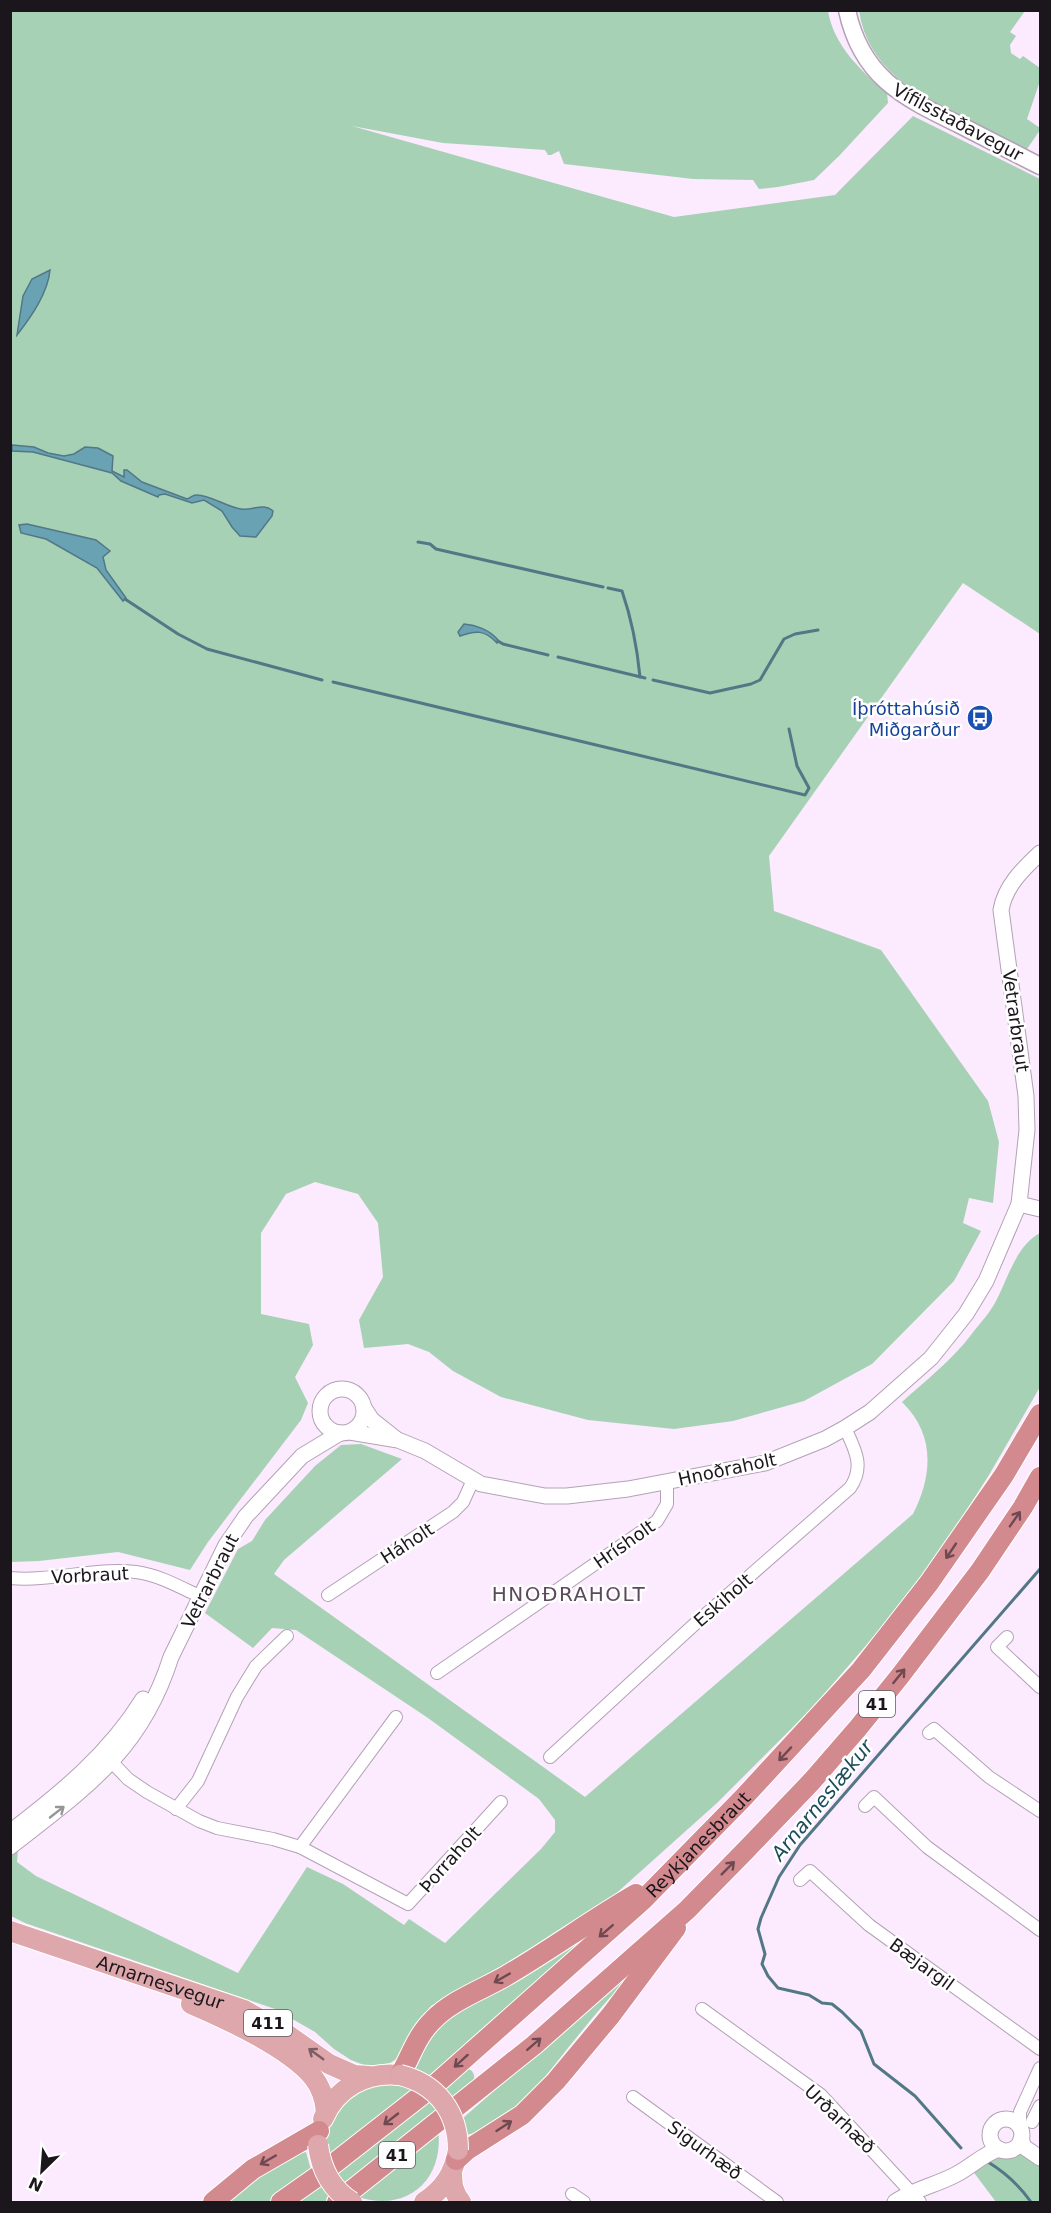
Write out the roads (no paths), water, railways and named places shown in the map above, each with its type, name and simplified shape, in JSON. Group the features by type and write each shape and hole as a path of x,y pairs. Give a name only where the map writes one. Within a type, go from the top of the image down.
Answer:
{"highway":[{"name":"Reykjanesbraut","path":"281,2202 437,2083 643,1900 767,1773 861,1670 929,1583 1004,1475 1041,1414"},
{"name":"Reykjanesbraut","path":"337,2202 534,2045 687,1910 804,1789 858,1728 980,1571 1041,1477"},
{"path":"400,2075 424,2030 446,2009 505,1977 604,1912 665,1878"},
{"path":"455,2160 522,2115 556,2081 645,1971 672,1935 687,1910"},
{"path":"213,2202 253,2169 319,2138"}],"main road":[{"name":"Vífilsstaðavegur","path":"847,10 852,32 863,54 889,86 919,105 1041,166"},
{"name":"Arnarnesvegur","path":"10,1931 244,2010 285,2033 329,2064 354,2075 400,2075 420,2081 443,2101 456,2129 452,2185 460,2202"},
{"name":"Arnarnesvegur","path":"10,1938 133,1979 250,2032 291,2059 314,2078 320,2088 326,2112"},
{"name":"Arnarnesvegur","path":"319,2138 326,2112 344,2090 369,2076"},
{"path":"319,2138 324,2170 330,2182 352,2202"},
{"path":"424,2202 434,2196 447,2182 455,2160"}],"street":[{"name":"Vetrarbraut","path":"1018,1204 1028,1130 1026,1096 1001,910 1005,895 1012,883 1041,853"},
{"path":"1018,1204 1041,1209"},
{"name":"Hnoðraholt","path":"345,1432 398,1440 424,1451 473,1480 498,1488 556,1496 594,1494 765,1463 845,1428 889,1395 931,1358 954,1330 986,1281 1018,1204"},
{"name":"Vetrarbraut","path":"10,1847 72,1800 146,1716 165,1678 171,1657 232,1534 260,1500 302,1456 321,1418 323,1401 330,1393 339,1389 354,1393 362,1401 363,1420 355,1429 345,1432 302,1456"},
{"name":"Hnoðraholt","path":"364,1408 372,1419 398,1440"},
{"path":"321,1418 328,1428 345,1432"},
{"name":"Eskiholt","path":"550,1757 697,1622 850,1488 857,1476 859,1464 856,1451 845,1428"},
{"name":"Háholt","path":"328,1595 453,1512 463,1502 473,1480"},
{"name":"Hrísholt","path":"437,1673 657,1521 667,1504 667,1482"},
{"name":"Vorbraut","path":"10,1578 136,1572 159,1578 201,1597"},
{"path":"176,1809 198,1781 237,1697 256,1666 287,1636"},
{"path":"1007,1637 997,1647 1041,1687"},
{"path":"300,1847 396,1717"},
{"path":"929,1733 934,1729 989,1777 1041,1811"},
{"name":"Vetrarbraut","path":"10,1832 81,1775 108,1758"},
{"name":"Þorraholt","path":"108,1758 128,1779 176,1809 217,1828 300,1847 408,1904 501,1802"},
{"path":"865,1806 874,1797 927,1847 1041,1930"},
{"name":"Bæjargil","path":"800,1880 814,1867 869,1925 1041,2049"},
{"name":"Urðarhæð","path":"702,2009 821,2095 917,2198"},
{"path":"1020,2130 1041,2068"},
{"name":"Sigurhæð","path":"633,2097 777,2202"},
{"path":"895,2202 917,2198 968,2168 993,2148 1008,2150 1020,2130 1041,2106"},
{"path":"993,2148 990,2133 993,2125 1001,2120 1020,2130 1041,2158"},
{"path":"572,2194 584,2202"}],"water":[{"path":"50,270 42,296 17,335 23,296 32,279"},
{"path":"12,445 34,447 64,456 74,454 85,447 98,448 113,456 112,471 124,477 124,470 127,470 142,482 187,499 201,495 241,509 265,507 273,511 272,516 256,537 240,536 222,511 204,500 192,503 165,494 158,497 121,481 112,473 33,452 12,451"},
{"path":"27,524 96,540 110,551 103,557 106,570 126,598 123,601 97,568 46,539 21,533 19,525"},
{"path":"464,624 487,631 495,636 497,643 480,632 460,636 458,632"}],"waterway":[{"path":"418,542 430,544 436,549 603,587"},
{"path":"608,588 622,591 634,633 640,677"},
{"path":"125,599 178,634 207,649 322,680"},
{"path":"653,680 710,693 751,684 760,680 784,639 795,634 818,630"},
{"path":"498,641 548,655"},
{"path":"558,657 645,678"},
{"path":"333,682 805,795 809,788 797,766 789,729"},
{"name":"Arnarneslækur","path":"961,2148 915,2096 874,2064 861,2031 842,2012 832,2004 822,2003 809,1995 778,1988 762,1964 765,1954 758,1929 779,1877 800,1845 1040,1569"},
{"name":"Arnarneslækur","path":"988,2162 1012,2180 1031,2202"}],"place":[{"name":"Íþróttahúsið Miðgarður","path":"980,718"}],"district":[{"name":"HNOÐRAHOLT","path":"569,1594"}]}
